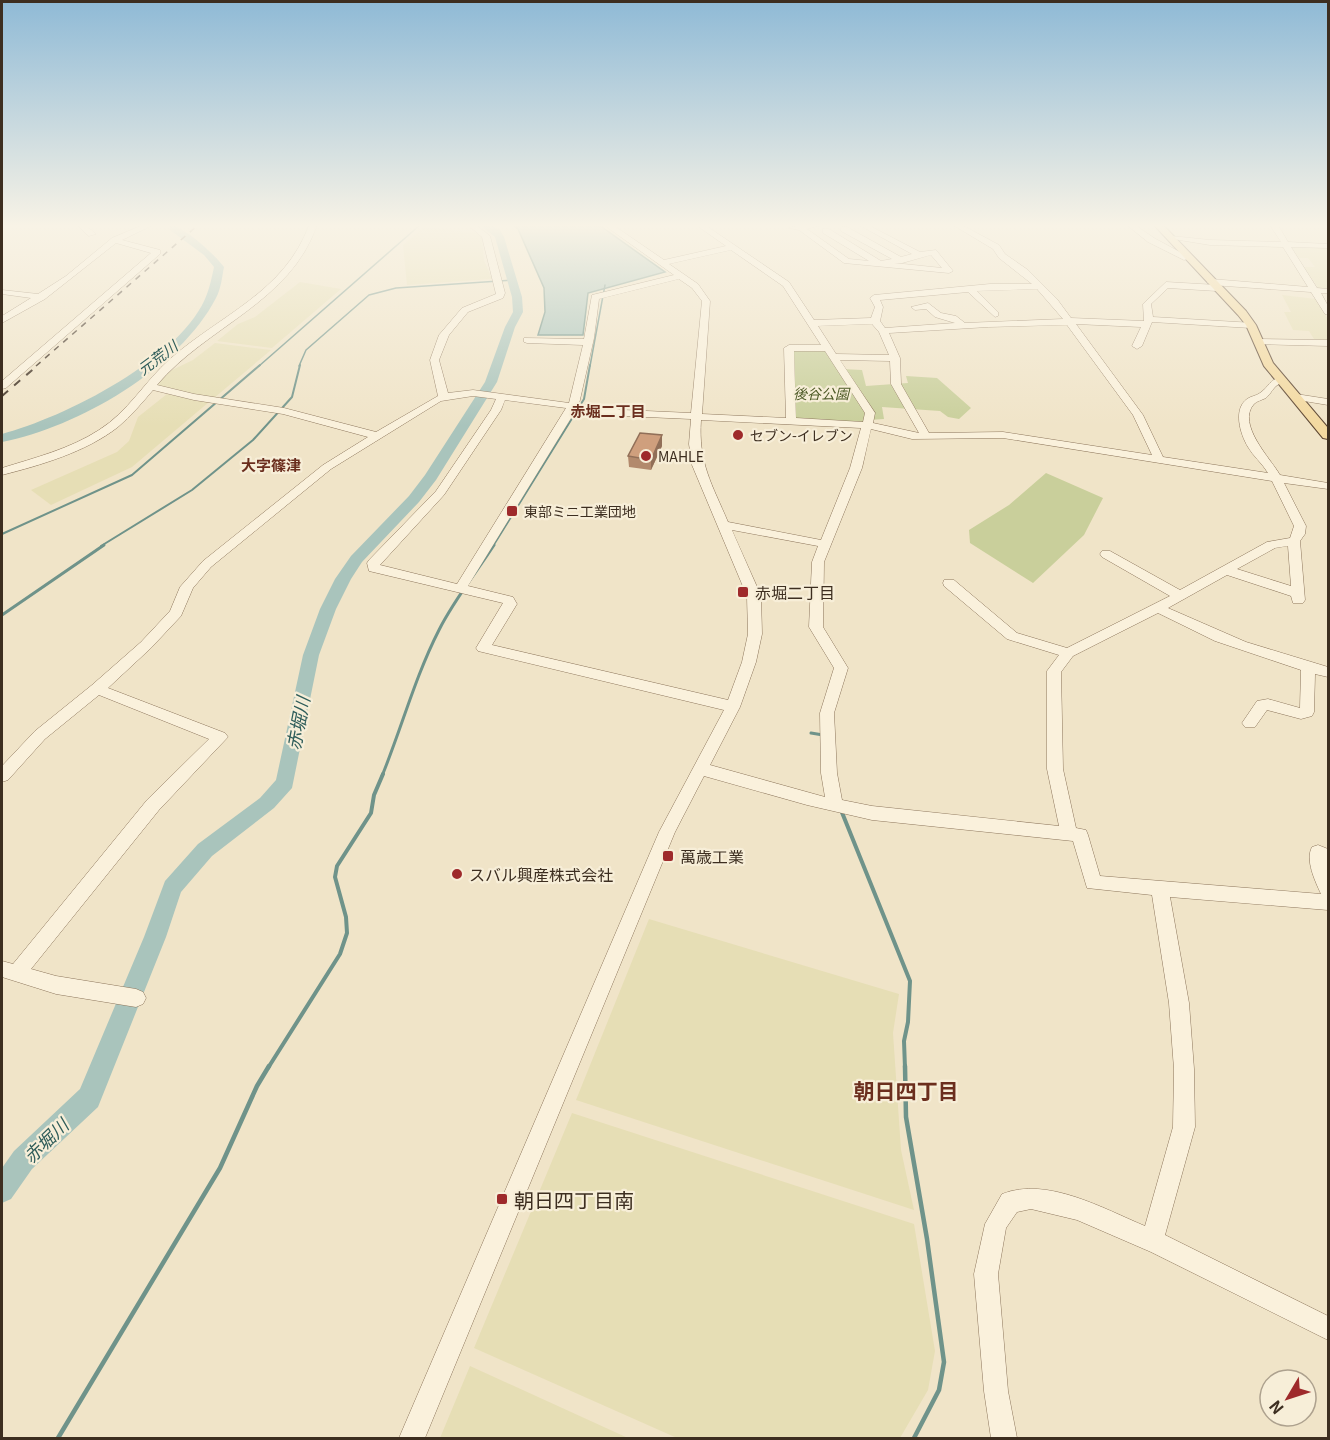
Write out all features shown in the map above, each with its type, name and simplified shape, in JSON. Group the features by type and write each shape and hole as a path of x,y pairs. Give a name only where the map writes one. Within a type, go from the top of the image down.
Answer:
{"main road":[{"path":"1221,292 1251,325 1268,364 1329,435"}],"street":[{"path":"4,292 42,297"},
{"path":"2,320 48,292"},
{"path":"2,386 111,292"},
{"path":"2,472 69,450 115,424 173,362 264,292"},
{"path":"443,397 443,381 434,363 436,350 446,332 463,311 500,296 501,292"},
{"path":"459,589 573,406 595,297 614,292"},
{"path":"412,1438 667,832 733,707 749,662 755,633 754,596 695,453 695,416 706,302 699,292"},
{"path":"791,292 870,413 856,468 818,561 816,627 841,668 827,713 829,773 835,805"},
{"path":"875,321 879,307 874,298 935,292"},
{"path":"973,292 995,314"},
{"path":"1045,292 1070,321 1138,415 1158,458"},
{"path":"1137,346 1148,322 1148,304 1159,292"},
{"path":"1316,292 1329,312"},
{"path":"915,307 925,305 938,315 953,318 964,326"},
{"path":"811,322 875,321"},
{"path":"875,321 883,331 895,358 896,384 926,436"},
{"path":"883,331 1070,321 1251,325"},
{"path":"527,340 587,342"},
{"path":"1259,342 1329,343"},
{"path":"1315,342 1329,357"},
{"path":"791,422 789,348 895,358"},
{"path":"1069,833 1055,769 1054,671 1068,653 1181,596 1271,545 1294,540 1299,534 1300,526 1276,478 1266,460 1253,447 1246,430 1244,412 1251,401 1264,394 1274,382 1282,380"},
{"path":"150,386 194,397 284,411 376,436"},
{"path":"2,776 47,728 97,689 146,645 176,613 187,587 207,564 327,467 443,397 473,393 489,394 624,413 868,426 901,435 1003,435 1329,486"},
{"path":"502,396 496,410 440,492 373,563 374,568 508,600 510,604 483,648 733,707"},
{"path":"1296,397 1329,402"},
{"path":"724,525 825,544"},
{"path":"1226,570 1297,597 1294,540"},
{"path":"1106,554 1181,596"},
{"path":"949,583 1012,636 1068,653"},
{"path":"1158,608 1187,624 1252,649 1329,672"},
{"path":"1250,723 1262,705 1268,704 1301,714 1307,712 1308,667"},
{"path":"97,689 220,737 153,805 9,971 56,985 136,998"},
{"path":"700,768 721,776 872,813 1080,835 1093,883 1329,902"},
{"path":"1329,856 1318,852 1318,860 1329,890"},
{"path":"1152,1241 1184,1127 1184,1069 1179,1003 1160,890"},
{"path":"1004,1438 996,1391 986,1274 996,1224 1010,1202 1032,1198 1078,1209 1152,1241 1329,1328"}],"shaded area":[{"path":"287,292 337,292 272,348 217,341 238,324 255,317"},
{"path":"1282,295 1316,299 1328,319 1328,341 1314,339 1309,331 1293,330 1284,312 1291,312"},
{"path":"215,343 271,350 214,398 195,396 156,386 170,371 193,360"},
{"path":"167,394 209,402 132,467 51,505 31,490 117,452 129,441 138,417"},
{"path":"649,919 899,994 893,1033 901,1150 914,1210 576,1100"},
{"path":"572,1113 914,1224 935,1351 928,1390 900,1438 677,1438 474,1348"},
{"path":"470,1366 628,1438 440,1438"}],"green space":[{"name":"後谷公園","path":"789,348 828,348 842,369 862,370 866,386 908,383 906,376 937,378 971,408 959,419 948,417 940,411 882,407 884,419 869,420 868,425 791,422"},
{"path":"1046,473 1103,498 1084,535 1033,583 970,543 969,530 1009,505"}],"water":[{"path":"544,292 591,292 588,293 583,335 538,335 545,312"}],"building":[{"path":"640,433 662,435 651,460 628,456"}],"waterway":[{"name":"元荒川","path":"2,438 30,431 64,417 135,377 167,352 194,324 213,292"},
{"path":"259,366 343,292"},
{"path":"299,366 306,350 369,295 380,292"},
{"name":"赤堀川","path":"2,1190 23,1160 89,1098 155,937 172,887 205,850 267,803 285,783 311,655 328,609 356,559 414,499 431,477 491,382 510,327 518,312 515,292"},
{"path":"590,366 604,292"},
{"path":"2,534 132,475 260,365"},
{"path":"101,546 192,490 253,440 292,397 300,365"},
{"path":"493,546 584,399 590,365"},
{"path":"2,615 104,545"},
{"path":"382,776 423,666 439,630 458,597 494,545"},
{"path":"811,733 823,735"},
{"path":"268,1068 340,954 347,933 346,917 335,877 337,866 371,813 374,795 383,774"},
{"path":"841,810 910,981 908,1022 904,1041 905,1068"},
{"path":"58,1438 220,1168 257,1086 269,1066"},
{"path":"905,1066 906,1117 927,1239 944,1362 939,1390 914,1438"}],"railway":[{"path":"36,366 121,292"},
{"path":"2,396 38,365"}],"place":[{"name":"セブン-イレブン","path":"738,435"},
{"name":"MAHLE","path":"646,456"},
{"name":"東部ミニ工業団地","path":"512,511"},
{"name":"赤堀二丁目","path":"743,592"},
{"name":"萬歳工業","path":"668,856"},
{"name":"スバル興産株式会社","path":"457,874"},
{"name":"朝日四丁目南","path":"502,1199"}],"district":[{"name":"赤堀二丁目","path":"608,410"},
{"name":"大字篠津","path":"271,464"},
{"name":"朝日四丁目","path":"906,1090"}]}
